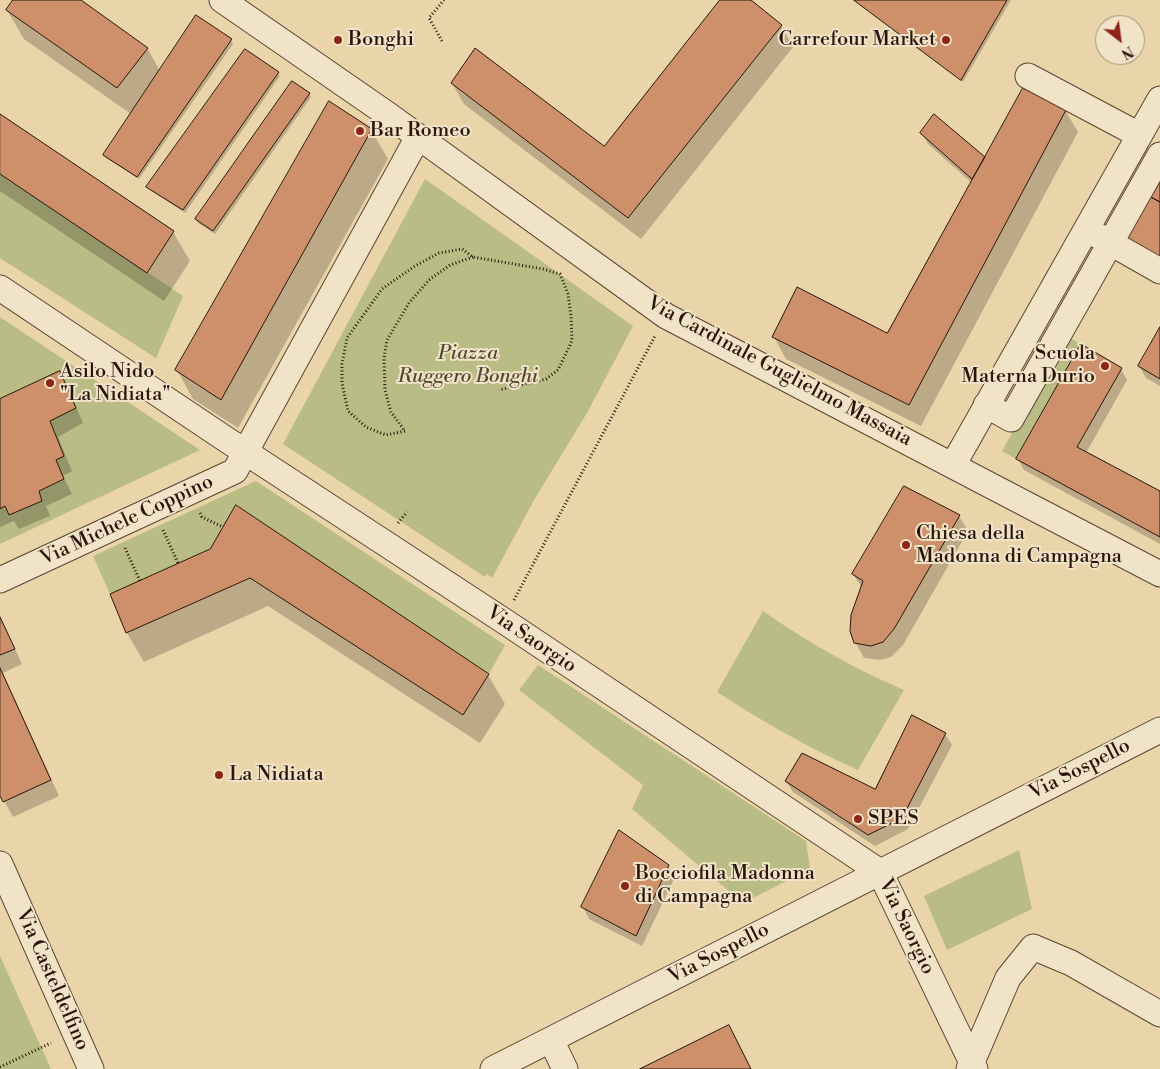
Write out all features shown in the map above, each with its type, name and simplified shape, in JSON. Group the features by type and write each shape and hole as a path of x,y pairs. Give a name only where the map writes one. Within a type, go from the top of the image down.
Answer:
{"street":[{"name":"Via Cardinale Guglielmo Massaia","path":"222,0 418,137 666,316 1160,574"},
{"path":"1028,76 1139,136"},
{"path":"953,465 1160,99"},
{"path":"245,452 418,137"},
{"path":"986,406 1011,418 1160,154"},
{"path":"1086,229 1160,271"},
{"name":"Via Saorgio","path":"0,288 880,872 972,1067"},
{"name":"Via Michele Coppino","path":"0,580 235,471 245,452"},
{"name":"Via Sospello","path":"493,1069 1160,730"},
{"name":"Via Casteldelfino","path":"0,864 91,1069"},
{"path":"972,1067 1008,978 1033,947 1071,962 1160,1014"},
{"path":"551,1040 566,1069"}],"path":[{"path":"442,41 429,18 444,0"},
{"path":"473,258 462,248 439,253 414,266 382,289 347,338 342,364 342,383 348,411 366,428 386,435 405,431 391,412 385,390 384,358 387,340 409,303 429,280 450,265 473,258 542,269 560,274 568,294 572,341 558,370 546,380 499,390"},
{"path":"504,621 666,316"},
{"path":"154,508 178,563"},
{"path":"115,527 140,581"},
{"path":"0,1067 51,1043"}],"green space":[{"path":"0,174 183,296 156,358 0,258"},
{"name":"Piazza Ruggero Bonghi","path":"425,179 633,326 587,413 534,500 492,578 487,574 485,577 283,444"},
{"name":"Asilo Nido \"La Nidiata\"","path":"0,317 200,450 0,544"},
{"path":"1066,336 1081,344 1016,459 1002,451"},
{"path":"256,481 505,645 489,674 236,505 210,549 110,594 93,556"},
{"path":"763,611 797,634 832,654 904,690 858,770 786,734 717,692"},
{"path":"538,665 806,841 810,869 743,903 632,809 643,785 519,690"},
{"path":"1019,850 1032,909 947,950 924,896"},
{"path":"0,956 51,1069 0,1069"}],"building":[{"path":"13,0 81,0 148,48 117,88 6,10"},
{"path":"720,0 751,0 782,25 628,218 451,83 475,48 604,146"},
{"name":"Carrefour Market","path":"854,0 1007,0 961,80"},
{"path":"196,15 232,39 137,177 103,155"},
{"path":"245,49 279,72 183,210 146,187"},
{"path":"292,81 310,93 213,231 195,219"},
{"path":"1023,88 1066,110 909,405 772,337 797,287 887,333"},
{"path":"329,101 372,129 221,400 175,370"},
{"path":"0,114 174,231 147,273 0,174"},
{"path":"934,114 985,157 972,179 920,133"},
{"path":"1160,173 1160,202 1147,195"},
{"path":"1147,195 1160,202 1160,258 1122,239"},
{"path":"1160,327 1160,379 1138,366"},
{"path":"1081,344 1122,368 1077,447 1160,491 1160,537 1016,459"},
{"path":"60,371 76,408 50,421 64,456 56,460 64,479 39,491 42,501 9,515 5,506 0,509 0,399"},
{"name":"Chiesa della Madonna di Campagna","path":"904,486 960,515 894,629 883,642 871,646 854,643 850,631 851,615 863,581 852,574"},
{"path":"236,505 489,674 463,715 250,578 126,633 110,594 210,549"},
{"path":"0,617 15,649 0,655"},
{"path":"0,668 51,780 3,802 0,796"},
{"path":"912,715 946,733 902,818 868,835 785,781 802,753 875,789"},
{"name":"Bocciofila Madonna di Campagna","path":"619,830 669,865 636,936 581,907"},
{"path":"729,1025 751,1069 640,1069"}],"place":[{"name":"Bonghi","path":"338,40"},
{"name":"Carrefour Market","path":"946,40"},
{"name":"Bar Romeo","path":"360,131"},
{"name":"Scuola Materna Durio","path":"1105,366"},
{"name":"Asilo Nido \"La Nidiata\"","path":"50,383"},
{"name":"Chiesa della Madonna di Campagna","path":"906,545"},
{"name":"La Nidiata","path":"219,775"},
{"name":"SPES","path":"858,819"},
{"name":"Bocciofila Madonna di Campagna","path":"625,886"}]}
